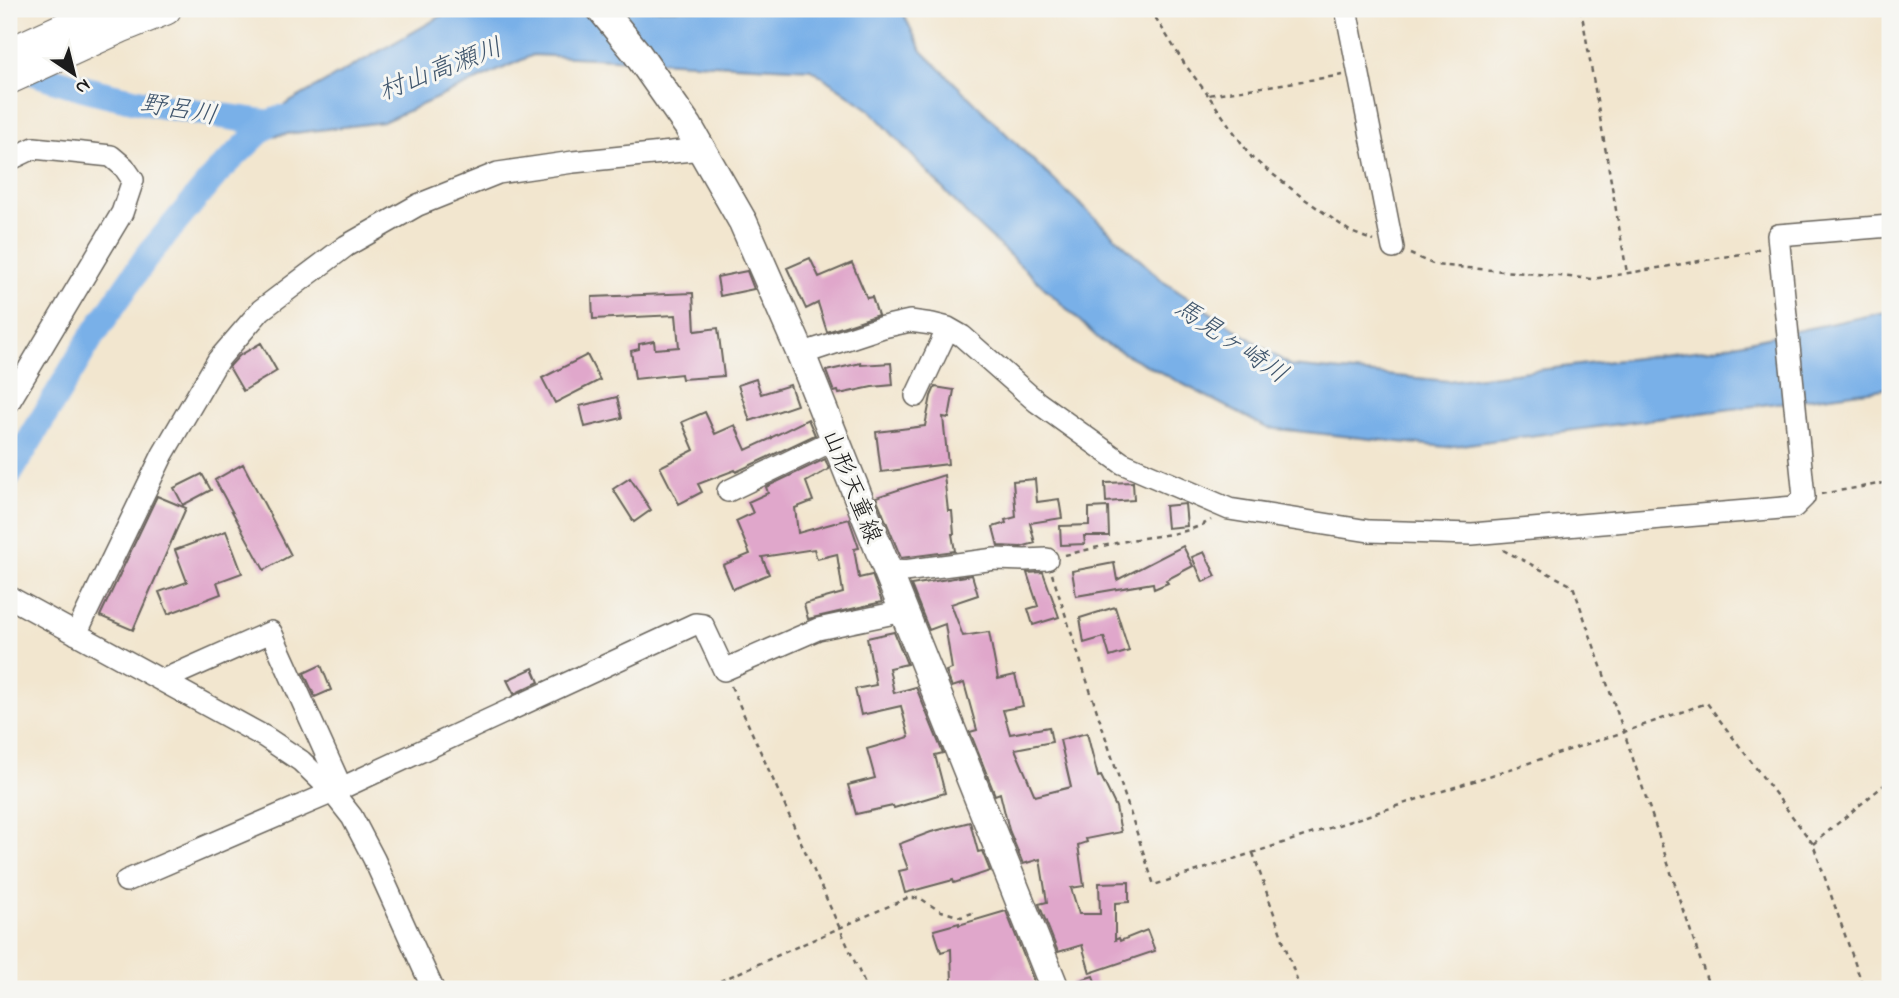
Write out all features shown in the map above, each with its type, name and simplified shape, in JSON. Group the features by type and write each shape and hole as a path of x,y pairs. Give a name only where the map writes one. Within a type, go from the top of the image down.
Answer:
{"highway":[{"path":"9,54 103,18 165,9"},
{"path":"9,78 103,18"}],"main road":[{"name":"山形天童線","path":"601,9 636,52 695,138 743,222 801,355 1055,989"}],"street":[{"path":"1346,9 1393,248"},
{"path":"76,634 163,454 218,360 261,310 345,246 418,205 498,173 573,162 695,138"},
{"path":"9,160 34,148 111,156 124,167 133,180 122,213 9,402"},
{"path":"801,355 883,327 910,321 948,328 962,336 1037,402 1122,463 1229,509 1369,531 1472,534 1794,507 1804,497 1778,235 1890,226"},
{"path":"916,396 948,328"},
{"path":"728,491 834,440"},
{"path":"889,573 995,558 1047,559"},
{"path":"9,597 265,737 337,790"},
{"path":"126,881 337,790 695,624 703,625 724,670 818,629 904,611"},
{"path":"163,680 271,632 337,790 374,859 433,989"}],"path":[{"path":"1150,9 1184,63 1252,158 1351,232 1435,265 1593,279 1753,252 1778,235"},
{"path":"1581,9 1627,273"},
{"path":"1208,95 1359,73"},
{"path":"1804,497 1890,482"},
{"path":"1229,509 1203,526 1047,559 1154,884 1707,703 1813,845 1864,989"},
{"path":"1472,534 1573,586 1710,989"},
{"path":"724,670 867,989"},
{"path":"1813,845 1890,780"},
{"path":"1253,853 1300,989"},
{"path":"702,989 907,898 920,898 938,910 961,917 975,912"}],"water":[{"name":"馬見ヶ崎川","path":"454,9 901,9 922,51 1040,167 1164,282 1291,366 1448,381 1711,349 1890,311 1890,388 1446,447 1267,428 1102,342 970,218 870,110 811,69 533,55 383,122 254,138 256,121"}],"building":[{"path":"810,258 819,277 852,263 867,298 872,297 878,315 827,332 818,303 806,309 787,268"},
{"path":"747,271 754,289 720,296 717,277"},
{"path":"693,293 695,331 718,328 724,376 682,379 681,374 635,379 631,351 639,349 639,344 654,341 655,349 679,347 676,315 593,319 592,297"},
{"path":"261,343 277,371 243,391 229,367 239,356"},
{"path":"587,355 600,380 555,403 542,378"},
{"path":"861,363 891,363 893,385 839,394 838,391 834,392 826,371"},
{"path":"756,379 761,394 790,385 797,405 750,421 738,385"},
{"path":"935,387 954,390 949,418 943,417 948,464 881,472 876,432 925,426"},
{"path":"617,397 622,418 585,427 580,406"},
{"path":"705,412 715,434 735,425 746,450 808,419 815,435 736,472 735,470 698,484 702,492 679,504 660,467 694,450 682,422"},
{"path":"825,459 829,469 806,482 813,501 795,508 798,533 849,519 859,548 854,549 859,578 872,575 882,602 808,619 804,604 843,593 837,554 817,559 814,549 762,557 769,574 733,589 723,565 750,554 736,521 753,513 748,502 768,493 766,487"},
{"path":"243,464 291,555 264,570 215,480"},
{"path":"202,474 211,490 183,505 174,488"},
{"path":"944,475 948,511 952,511 955,551 901,558 876,497"},
{"path":"630,478 651,510 634,522 613,489"},
{"path":"1035,479 1037,502 1059,499 1062,518 1030,523 1035,543 1021,547 998,546 993,527 1016,517 1013,481"},
{"path":"1133,482 1134,500 1106,502 1105,483"},
{"path":"157,496 186,508 133,630 100,616"},
{"path":"1185,504 1187,526 1167,528 1165,506"},
{"path":"1108,507 1109,536 1084,536 1085,544 1061,545 1060,526 1089,525 1089,508"},
{"path":"226,531 242,573 217,582 221,594 168,614 159,592 187,582 175,550"},
{"path":"1183,546 1193,566 1166,580 1168,583 1154,589 1153,583 1076,596 1072,571 1114,563 1117,580"},
{"path":"1204,552 1216,576 1203,582 1192,557"},
{"path":"1043,572 1059,617 1033,625 1028,609 1038,606 1027,573"},
{"path":"972,575 978,595 951,604 963,636 989,632 998,679 1015,675 1023,706 1003,710 1010,734 1049,727 1052,742 1015,749 1035,796 1071,787 1060,740 1087,733 1098,777 1101,776 1116,807 1121,832 1086,839 1087,842 1078,845 1084,886 1071,888 1079,914 1100,914 1099,883 1129,882 1129,902 1115,903 1115,940 1119,938 1120,941 1147,930 1155,951 1090,973 1082,945 1058,952 1039,904 1047,902 1040,859 1023,864 1009,830 1000,793 995,795 970,732 977,730 964,683 952,687 946,671 952,669 945,624 929,630 911,585"},
{"path":"1115,607 1129,651 1110,657 1104,637 1084,643 1080,618"},
{"path":"894,632 907,664 889,668 894,693 916,687 943,753 935,755 945,793 894,808 893,806 856,814 848,785 875,778 867,749 909,737 901,706 861,715 855,689 876,685 867,638"},
{"path":"321,665 331,690 315,697 304,673"},
{"path":"533,668 539,682 514,694 507,680"},
{"path":"970,822 978,852 982,851 990,871 954,883 953,880 905,893 899,871 908,869 899,844"},
{"path":"1006,911 1035,989 966,989 965,982 952,982 951,949 941,952 934,930"},
{"path":"1093,976 1098,989 1071,989 1071,983"}],"waterway":[{"name":"野呂川","path":"16,66 109,95 269,123"},
{"name":"村山高瀬川","path":"9,475 89,341 148,255 217,173 269,123 281,118"}]}
